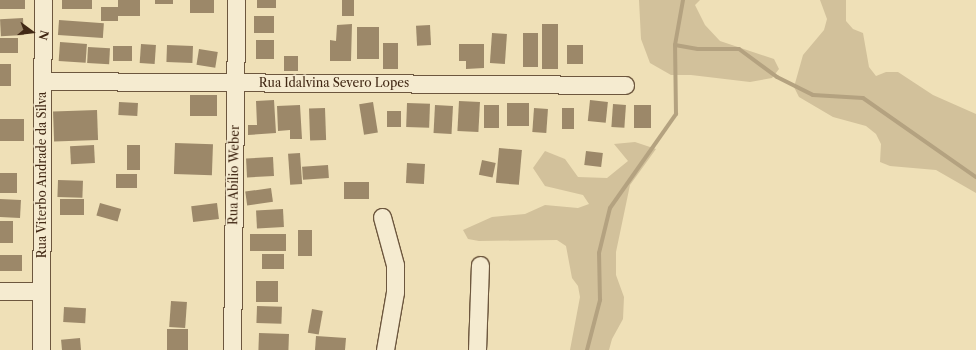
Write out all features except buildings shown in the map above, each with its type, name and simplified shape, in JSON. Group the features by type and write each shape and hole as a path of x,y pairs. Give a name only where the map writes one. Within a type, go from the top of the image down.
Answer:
{"street":[{"name":"Rua Viterbo Andrade da Silva","path":"41,350 43,0"},
{"name":"Rua Abílio Weber","path":"232,350 236,0"},
{"name":"Rua Idalvina Severo Lopes","path":"43,81 625,85"},
{"path":"382,217 396,265 395,292 385,350"},
{"path":"477,350 480,265"},
{"path":"0,291 41,291"}],"shaded area":[{"path":"639,0 700,0 695,5 705,25 720,41 774,59 779,69 772,78 750,82 691,75 671,75 650,63 641,39"},
{"path":"820,0 846,0 846,21 853,29 863,33 869,67 876,76 886,72 898,72 933,95 976,114 976,193 936,170 890,166 880,162 881,144 876,134 866,126 833,117 799,97 794,87 803,55 824,30 827,19"},
{"path":"635,142 656,149 630,185 616,252 616,275 624,297 623,319 612,339 609,350 570,350 580,297 578,286 572,278 566,246 557,240 479,241 468,239 463,230 492,217 525,214 545,205 578,208 589,204 583,195 545,186 533,168 545,151 565,159 578,177 607,178 628,161 614,144"}],"waterway":[{"path":"587,350 600,300 599,253 610,208 676,114 675,45 683,0"},
{"path":"675,45 698,49 739,49 777,77 813,95 863,98 976,177"}]}
